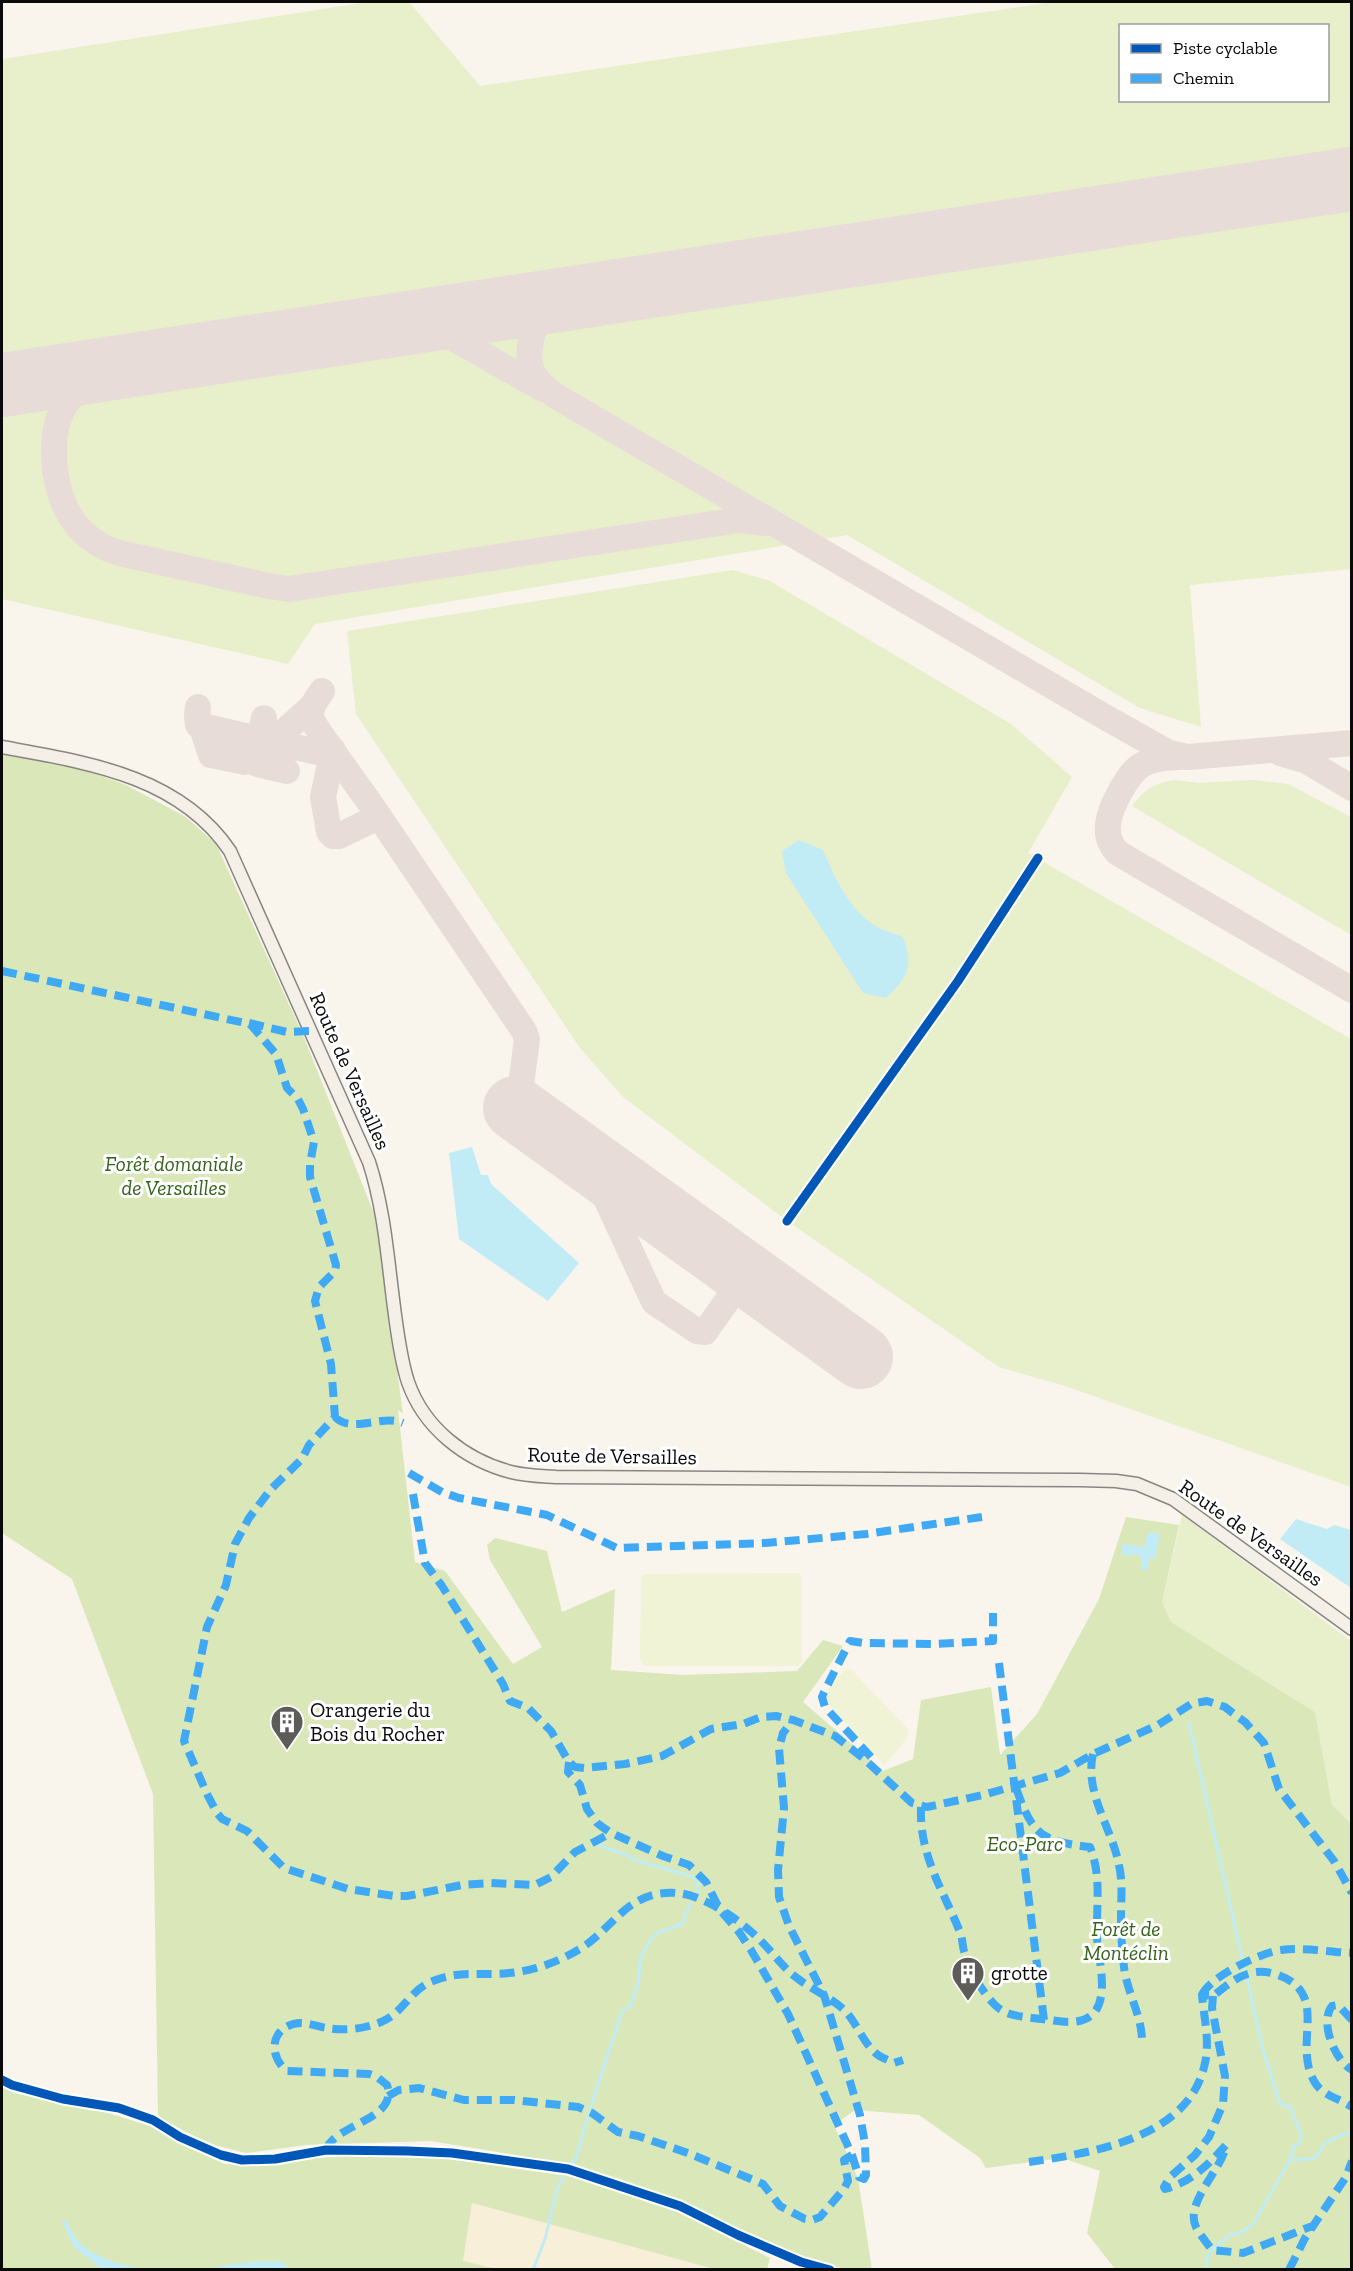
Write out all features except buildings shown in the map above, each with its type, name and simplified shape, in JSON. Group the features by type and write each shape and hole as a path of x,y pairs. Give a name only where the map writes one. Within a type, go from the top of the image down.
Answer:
{"main road":[{"name":"Route de Versailles","path":"2,747 75,760 126,775 163,792 196,814 210,826 230,851 369,1162 379,1199 397,1334 409,1384 420,1406 449,1442 488,1464 512,1473 556,1477 1069,1480 1137,1484 1173,1499 1352,1629"}],"street":[{"path":"787,1221 958,981 1038,858"},
{"path":"2,2080 63,2099 119,2108 153,2121 180,2137 221,2156 242,2160 275,2159 326,2150 408,2151 452,2153 568,2169 680,2206 738,2235 801,2262 830,2270"}],"shaded area":[{"path":"472,2203 713,2269 497,2270 463,2261"}],"green space":[{"path":"368,2 409,2 480,86 1053,2 1351,2 1351,569 1190,585 1201,727 1140,708 847,535 315,624 288,664 2,599 2,59"},
{"path":"733,570 770,581 1011,724 1072,777 1028,853 1351,1039 1351,1487 1065,1386 999,1367 787,1221 623,1097 580,1048 356,714 347,631"},
{"path":"2,753 80,768 126,785 186,817 216,844 303,1035 377,1221 403,1414 398,1410 415,1562 445,1571 513,1664 542,1647 490,1560 487,1545 495,1538 547,1551 562,1612 615,1589 611,1670 683,1675 797,1671 823,1640 843,1646 803,1702 883,1771 913,1759 921,1700 991,1687 1000,1755 1037,1714 1099,1599 1126,1517 1179,1525 1162,1602 1171,1622 1315,1712 1332,1805 1351,1823 1351,2269 1115,2269 1087,2233 1100,2171 1062,2158 986,2168 980,2158 919,2115 855,2110 834,2125 858,2178 872,2270 844,2269 775,2248 678,2200 570,2164 431,2141 306,2145 246,2153 207,2143 158,2117 153,1794 72,1579 2,1533"},
{"path":"1173,780 1199,783 1252,780 1288,784 1351,817 1351,935 1132,806 1141,795 1150,789"},
{"path":"1182,1515 1351,1641 1351,1823 1332,1805 1315,1712 1171,1622 1162,1602"},
{"path":"798,1573 802,1576 802,1662 798,1666 644,1666 640,1660 641,1578 643,1574"},
{"path":"850,1668 909,1730 907,1738 884,1765 822,1697 844,1670"},
{"path":"2,2086 14,2093 96,2109 156,2128 224,2164 273,2165 315,2158 407,2153 575,2177 675,2211 770,2258 767,2269 714,2269 472,2203 463,2261 497,2269 2,2269"}],"water":[{"path":"799,840 823,850 843,890 863,917 883,930 903,937 908,956 907,970 899,984 886,998 863,993 786,873 782,851"},
{"path":"472,1147 481,1175 488,1175 491,1184 579,1263 548,1301 459,1239 449,1153"},
{"path":"1296,1519 1327,1529 1334,1525 1351,1530 1351,1588 1280,1539"},
{"path":"1149,1532 1160,1534 1155,1559 1149,1557 1148,1570 1142,1570 1142,1560 1139,1555 1122,1555 1122,1545 1143,1547 1146,1545"},
{"path":"66,2220 80,2242 98,2255 136,2267 181,2269 102,2269 74,2247 62,2221"},
{"path":"280,2261 290,2269 209,2269 232,2264"}],"waterway":[{"path":"1189,1723 1263,2050 1280,2103 1290,2107 1301,2135 1300,2143 1294,2146 1290,2160"},
{"path":"597,1845 635,1860 693,1877 698,1884 698,1894"},
{"path":"590,2109 622,2011 631,2006 639,1980 640,1958 653,1936 682,1924 690,1904"},
{"path":"571,2166 577,2155 588,2115"},
{"path":"1206,2270 1208,2254 1215,2247 1230,2235 1241,2233 1253,2224 1290,2160 1312,2159 1318,2155 1324,2144 1352,2132"},
{"path":"533,2270 545,2239 557,2189 563,2177"}],"taxiway":[{"path":"579,297 553,308 540,320 532,337 529,356 532,371 554,395 1105,717 1169,753 1188,757 1352,743"},
{"path":"376,327 415,328 453,338 543,389"},
{"path":"2,365 33,376 56,377"},
{"path":"123,366 92,380 66,404 57,423 54,450 59,489 70,516 90,538 103,547 119,553 289,589 739,520 765,523"},
{"path":"2,404 15,385"},
{"path":"322,691 313,706 311,716 329,746 340,761 369,801 376,815 374,819 339,836 333,836 329,832 323,797 333,750"},
{"path":"198,707 197,713 211,755 245,762 252,761 311,707"},
{"path":"197,716 198,725 267,741 276,739"},
{"path":"264,718 255,754 258,764 287,771"},
{"path":"267,741 327,754 331,760"},
{"path":"1280,753 1307,761 1352,788"},
{"path":"1181,757 1150,761 1140,766 1131,775 1110,815 1108,831 1112,846 1118,853 1352,990"},
{"path":"374,809 524,1031 527,1039 522,1078"},
{"path":"589,1162 654,1302 697,1331 705,1332 746,1274"}],"runway":[{"path":"2,385 1352,179"},
{"path":"515,1108 861,1357"}],"marked path":[{"path":"2,971 250,1024 276,1054 287,1088 298,1099 314,1142 310,1177 336,1265 335,1271 319,1287 315,1301 331,1364 335,1417 309,1445 302,1459 271,1489 249,1518 235,1544 226,1585 207,1627 184,1741 217,1813 222,1819 247,1831 284,1868 348,1889 394,1896 407,1896 462,1885 490,1883 535,1885 551,1877 575,1852 611,1833"},
{"path":"249,1023 287,1032 311,1031"},
{"path":"335,1417 350,1424 386,1421 403,1423"},
{"path":"409,1473 442,1492 459,1498 547,1515 617,1548 765,1543 866,1534 982,1517"},
{"path":"413,1494 425,1563 442,1586 503,1684 510,1701 528,1708 551,1731 569,1762 575,1767 625,1764 662,1756 711,1729 743,1724 761,1717 776,1716 835,1736 912,1803 927,1807 983,1795 1060,1773 1093,1754 1158,1725 1191,1704 1207,1701 1225,1707 1245,1722 1264,1743 1279,1789 1334,1861 1352,1893"},
{"path":"871,1757 825,1707 822,1697 850,1641 935,1644 993,1641 993,1613"},
{"path":"999,1663 1044,2020"},
{"path":"569,1762 568,1772 580,1785 587,1809 597,1823 611,1833 689,1865 706,1882 720,1910 751,1950 788,2014 852,2155 859,2177 864,2179 866,2175 865,2144 860,2115 824,1995 789,1926 779,1897 778,1870 784,1808 779,1748 783,1733 793,1720"},
{"path":"1093,1754 1091,1768 1095,1797 1116,1851 1120,1872 1124,1967 1142,2039"},
{"path":"921,1807 924,1841 933,1872 962,1937 970,1967 986,1994 995,2005 1011,2014 1062,2022 1084,2020 1094,2013 1102,1990 1097,1938 1097,1880 1094,1858 1090,1847 1059,1842 1039,1832 1032,1824 1015,1785"},
{"path":"326,2150 331,2141 384,2106 388,2097 387,2085 369,2074 287,2071 280,2064 275,2049 278,2034 284,2029 301,2023 341,2029 368,2026 389,2018 418,1990 433,1981 462,1974 518,1972 554,1962 590,1942 633,1904 645,1897 660,1893 688,1895 711,1904 734,1918 754,1934 792,1974 842,2008 872,2050 894,2063 903,2060"},
{"path":"1202,1995 1225,1973 1272,1952 1299,1949 1352,1953"},
{"path":"1029,2162 1081,2153 1135,2137 1159,2125 1180,2109 1196,2088 1205,2063 1207,2038 1202,1995 1213,1996 1234,1980 1249,1973 1275,1974 1292,1982 1302,1993 1307,2005 1308,2066 1314,2081 1321,2090 1352,2107"},
{"path":"1213,1996 1212,2008 1225,2076 1223,2104 1209,2137 1195,2155 1170,2177 1164,2187 1165,2189 1174,2186 1191,2177 1206,2166 1226,2145 1195,2207 1196,2227 1212,2250 1243,2253 1315,2225"},
{"path":"1352,2020 1338,2005 1332,2006 1328,2013 1328,2031 1331,2041 1340,2058 1352,2070"},
{"path":"388,2096 399,2090 419,2088 464,2100 514,2100 578,2107 592,2113 618,2132 638,2136 688,2153 763,2184 780,2206 805,2219 812,2220 820,2217 844,2189 848,2181 844,2160 852,2155"},
{"path":"1289,2270 1305,2238 1346,2177 1352,2161"}],"cycle path":[{"path":"787,1221 958,981 1038,858"},
{"path":"2,2080 63,2099 119,2108 153,2120 180,2137 221,2155 242,2160 275,2159 326,2150 408,2151 452,2153 568,2169 680,2206 738,2235 801,2262 830,2270"}],"place":[{"name":"Orangerie du Bois du Rocher","path":"287,1751"},
{"name":"grotte","path":"968,2002"}],"park label":[{"name":"Forêt domaniale de Versailles","path":"174,1176"},
{"name":"Eco-Parc","path":"1025,1844"},
{"name":"Forêt de Montéclin","path":"1126,1941"}]}
